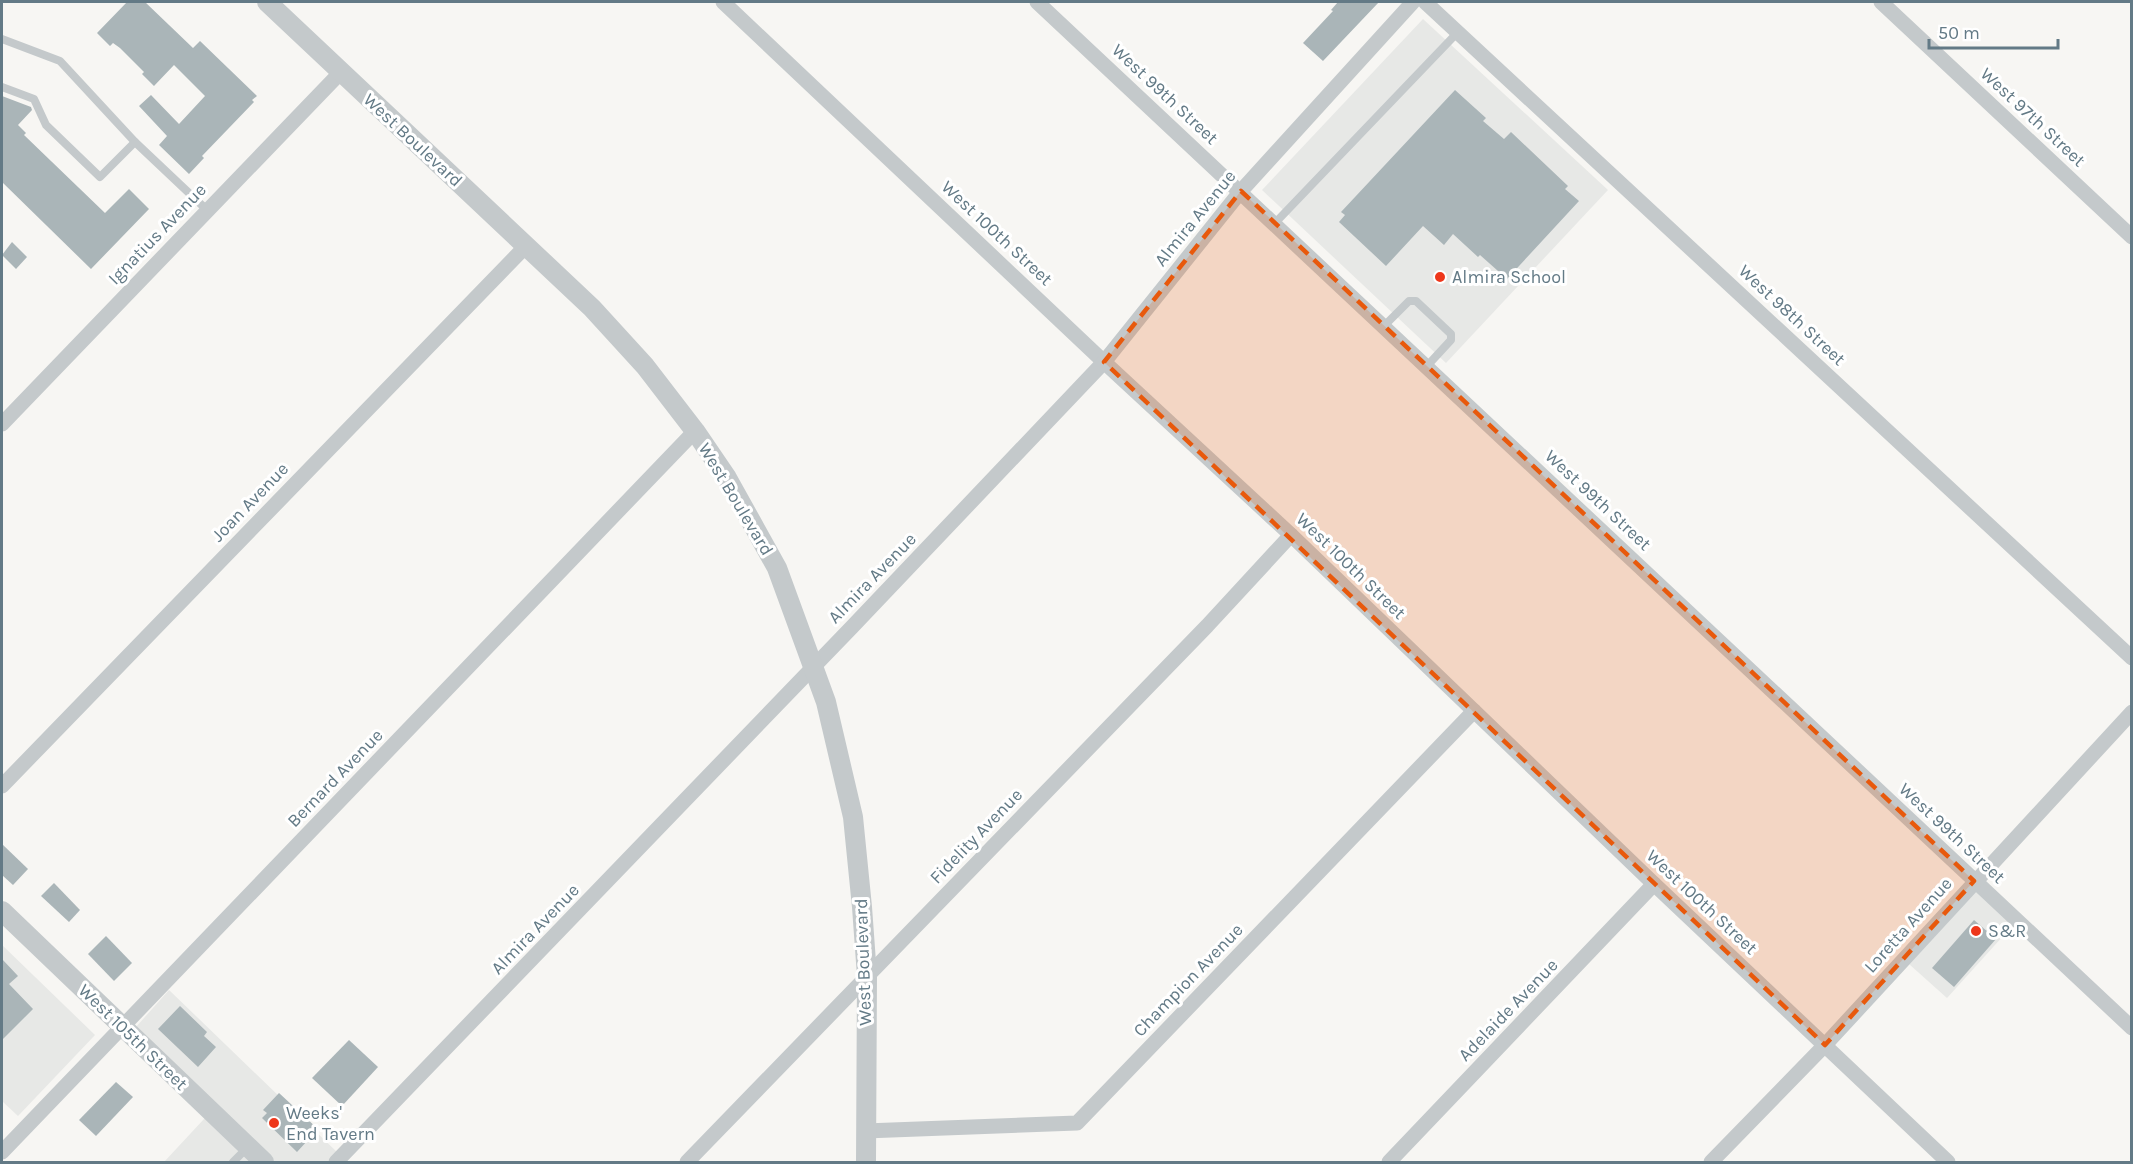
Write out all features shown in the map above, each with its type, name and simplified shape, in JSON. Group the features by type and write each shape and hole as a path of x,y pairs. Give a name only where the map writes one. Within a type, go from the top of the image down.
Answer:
{"street":[{"name":"West Boulevard","path":"267,2 526,245 645,366 695,431 727,478 777,568 826,702 853,817 867,976 866,1162"},
{"name":"West 100th Street","path":"723,2 1104,362 1291,535 1654,884 1948,1162"},
{"name":"West 99th Street","path":"1037,2 2132,1028"},
{"name":"Almira Avenue","path":"336,1162 814,667 1104,362 1241,191 1413,2"},
{"name":"West 98th Street","path":"1425,2 2132,658"},
{"name":"West 97th Street","path":"1881,2 2132,237"},
{"name":"Ignatius Avenue","path":"2,424 341,72"},
{"name":"Joan Avenue","path":"2,786 526,245"},
{"name":"Bernard Avenue","path":"2,1152 695,431"},
{"name":"Fidelity Avenue","path":"687,1162 1207,626 1291,535"},
{"name":"Champion Avenue","path":"865,1131 1077,1123 1474,711"},
{"name":"Loretta Avenue","path":"1711,1162 1825,1045 2132,712"},
{"name":"Adelaide Avenue","path":"1389,1162 1654,884"},
{"name":"West 105th Street","path":"2,911 264,1162"}],"lane":[{"path":"1275,223 1458,32"},
{"path":"2,39 60,61 135,142 207,210"},
{"path":"2,87 34,99 46,125 100,177 135,142"},
{"path":"1384,326 1409,301 1416,302 1451,334 1451,340 1427,366"},
{"path":"233,1162 248,1147"}],"highlighted area":[{"path":"1241,191 1974,881 1825,1045 1104,362"}],"shaded area":[{"name":"Almira School","path":"1423,19 1608,190 1446,363 1262,190"},
{"path":"1976,891 2013,925 1947,998 1909,964"},
{"path":"2,945 95,1035 18,1116 2,1101"},
{"path":"169,990 338,1153 329,1162 164,1162 217,1105 136,1027"}],"building":[{"path":"127,2 145,2 193,48 200,41 257,96 252,100 254,102 202,156 204,158 189,174 159,145 167,136 139,106 151,95 179,124 205,96 174,65 154,86 142,74 144,72 120,48 113,43 110,46 97,33"},
{"path":"1338,2 1379,2 1323,61 1303,43 1333,11 1331,10"},
{"path":"1455,90 1486,118 1483,121 1504,139 1511,132 1568,186 1565,189 1579,201 1507,279 1453,234 1444,245 1423,226 1386,266 1339,222 1345,215 1341,212"},
{"path":"2,96 31,107 32,110 18,125 26,133 24,135 105,213 129,189 149,209 91,269 2,182"},
{"path":"12,242 27,257 16,269 2,255"},
{"path":"2,844 28,869 13,885 2,875"},
{"path":"54,883 80,910 69,922 41,896"},
{"path":"1974,920 1996,939 1954,987 1932,968"},
{"path":"106,936 132,963 114,981 88,954"},
{"path":"2,959 18,976 9,984 33,1009 2,1040"},
{"path":"180,1006 207,1032 204,1036 216,1047 198,1067 158,1029"},
{"path":"349,1040 378,1067 342,1106 312,1078"},
{"path":"116,1082 133,1097 96,1136 79,1120"},
{"path":"279,1093 318,1129 297,1152 262,1118 267,1113 263,1110"}],"place":[{"name":"Almira School","path":"1440,277"},
{"name":"S&R","path":"1976,931"},
{"name":"Weeks' End Tavern","path":"274,1123"}]}
